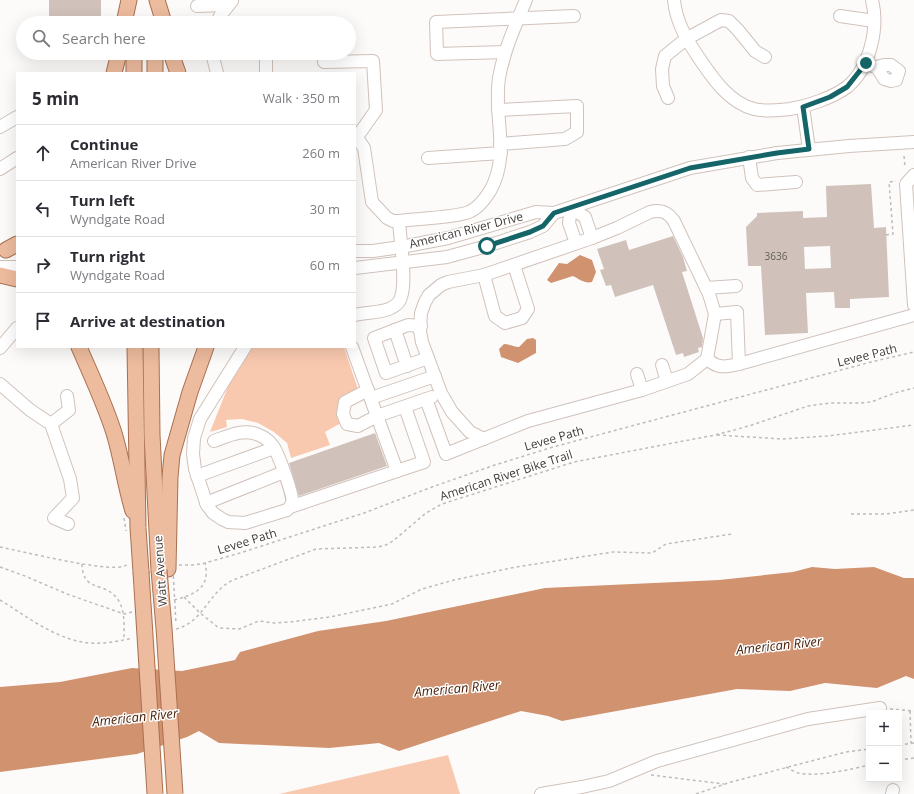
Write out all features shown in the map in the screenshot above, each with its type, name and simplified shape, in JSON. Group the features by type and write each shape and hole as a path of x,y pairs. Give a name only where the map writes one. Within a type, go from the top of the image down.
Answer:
{"main road":[{"path":"126,16 131,0"},
{"path":"131,0 132,16"},
{"path":"156,16 157,0"},
{"path":"157,0 162,16"},
{"path":"114,72 118,60"},
{"path":"134,60 134,72"},
{"path":"155,60 155,72"},
{"path":"173,60 178,72"},
{"path":"0,275 16,278"},
{"path":"80,348 114,432 128,493 138,528"},
{"name":"Watt Avenue","path":"135,348 138,528 135,567 155,794"},
{"name":"Watt Avenue","path":"151,348 152,435 169,568 169,628 176,794"},
{"path":"169,568 170,477 172,456 188,398 206,348"}],"street":[{"path":"324,62 372,61 376,110 356,136 362,144 366,157 372,202 387,218 393,221 465,214 471,211 484,199 495,183 498,173 501,148 498,110 499,78 505,52 526,0"},
{"path":"674,0 677,14 686,39 716,82 727,94 740,103 754,109 773,110 803,107 830,97 847,87 864,65 870,51 874,34 872,0"},
{"path":"197,6 216,3 231,3"},
{"path":"220,16 231,3"},
{"path":"505,52 437,54 436,22 574,16"},
{"path":"840,16 874,21"},
{"path":"668,98 663,86 662,69 665,56 686,39 721,20 729,21 755,51 765,57"},
{"path":"214,60 217,72"},
{"path":"266,60 266,72"},
{"path":"864,65 877,67"},
{"path":"428,158 565,139 577,132 577,106 498,110"},
{"path":"803,107 809,149"},
{"path":"0,127 16,117"},
{"name":"American River Drive","path":"356,251 373,251 448,238 536,212 554,213 690,168 749,157 809,149 914,142"},
{"path":"749,157 752,178 757,185 796,182"},
{"path":"0,169 16,159"},
{"path":"910,173 906,184 914,304"},
{"path":"576,244 569,223 571,208 585,217 592,238"},
{"path":"426,399 446,454 484,439 528,421 642,390 688,374 707,359 714,314 706,288 674,221 666,212 655,210 617,228 576,244 484,275 448,282 429,295 421,313 422,342 441,393 452,412 470,432 484,439"},
{"name":"American River Drive","path":"356,268 447,258 530,232 543,226 554,213"},
{"path":"356,315 368,312 386,311 399,302 403,289 399,221"},
{"path":"484,275 495,316 505,323 522,318 528,309 514,265"},
{"path":"0,267 16,267"},
{"path":"706,288 736,286"},
{"path":"714,314 737,312 739,364"},
{"path":"707,359 715,365 724,367 739,364 914,315"},
{"path":"421,326 408,325 374,338 386,373 428,358"},
{"path":"0,348 16,329"},
{"path":"394,330 407,366"},
{"path":"244,348 204,410 194,438 193,454 197,476 206,503 214,513 222,519 238,523 252,521 424,462 405,407"},
{"path":"352,348 397,471"},
{"path":"662,365 667,381"},
{"path":"636,374 642,390"},
{"path":"435,376 345,402 343,414 347,424 358,426 377,416 441,393"},
{"path":"0,384 30,410 52,424 70,479 73,498 64,508"},
{"path":"52,424 69,410 67,396"},
{"path":"214,441 239,432 249,432 266,440 274,448 293,497 290,507"},
{"path":"197,476 274,448"},
{"path":"206,503 284,472"},
{"path":"541,794 609,781 657,762 808,719 880,708"}],"path":[{"path":"904,156 910,173"},
{"path":"886,235 893,234 889,182 899,181"},
{"name":"Levee Path","path":"169,568 205,563 364,513 495,465 553,447 871,362 914,352"},
{"name":"American River Bike Trail","path":"169,628 190,623 200,614 223,586 233,580 316,549 378,547 386,545 400,537 426,513 442,504 574,462 715,435 774,418 797,408 830,403 871,402 914,388"},
{"path":"715,435 783,440 914,425"},
{"path":"852,514 886,514 914,510"},
{"path":"184,597 200,614 219,628 239,629 259,621 274,624 330,617 392,604 422,589 508,568 613,552 652,553 666,544 732,534"},
{"path":"0,547 82,564 135,567"},
{"path":"82,564 84,576 88,583 115,596 124,614 124,640"},
{"path":"0,567 67,594 124,614"},
{"path":"0,600 38,624 72,640 97,643 138,637"},
{"path":"880,708 914,711"},
{"path":"910,711 911,743"},
{"path":"902,744 914,743"},
{"path":"696,794 726,784 846,752 866,749"},
{"path":"902,760 914,758"},
{"path":"786,768 797,773 812,774 866,767"},
{"path":"633,772 645,775 692,779 726,784"}],"shaded area":[{"path":"250,348 344,348 358,389 341,423 325,432 330,445 291,458 287,443 274,432 258,423 242,419 226,420 227,427 210,432 233,374"},
{"path":"448,755 460,794 279,794"}],"water":[{"path":"580,255 592,260 596,272 592,282 584,282 573,276 551,283 547,280 559,263 567,264"},
{"path":"533,338 536,340 536,353 518,363 501,357 499,349 504,344 519,347 527,339"},
{"name":"American River","path":"812,567 835,569 874,567 904,578 914,578 914,679 906,676 877,688 825,683 790,691 737,689 562,721 548,716 521,711 399,751 379,743 329,748 219,743 199,731 187,737 137,754 0,772 0,687 60,682 132,668 182,671 235,660 240,652 318,631 386,621 545,588 719,580 793,572"}],"building":[{"path":"49,0 101,0 101,16 49,16"},
{"path":"871,184 874,228 886,227 889,297 850,299 850,308 835,308 834,292 806,293 808,333 765,335 761,266 748,266 746,227 757,216 757,213 803,211 803,218 827,217 826,186","holes":["830,246 831,268 805,269 804,247"]},
{"path":"673,236 683,257 687,271 682,272 703,338 702,347 698,348 699,352 684,357 683,353 676,355 653,285 615,297 611,285 606,286 600,270 604,269 597,249 626,240 629,250"},
{"path":"375,433 387,466 299,496 289,463"}],"route":[{"path":"487,246 530,232 543,226 554,213 690,168 809,149 803,107 830,97 836,92 847,87 866,63"}]}
